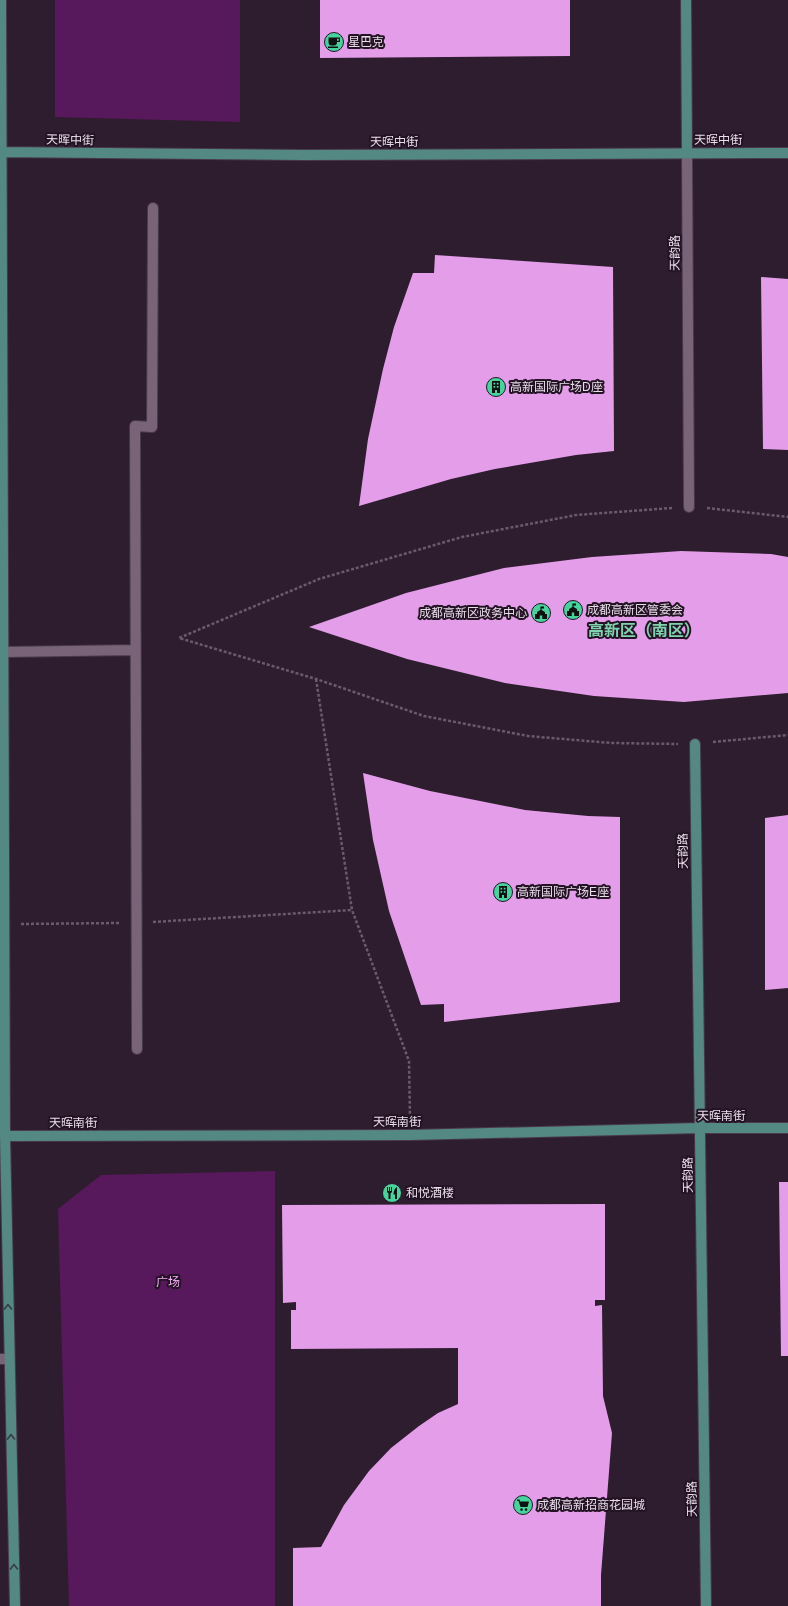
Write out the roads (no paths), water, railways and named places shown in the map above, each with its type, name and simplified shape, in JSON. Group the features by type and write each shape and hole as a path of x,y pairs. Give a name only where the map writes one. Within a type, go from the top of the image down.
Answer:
{"street":[{"path":"2,0 2,883 5,924 5,1359 15,1606"},
{"name":"天韵路","path":"686,0 690,506"},
{"name":"天晖中街","path":"1,152 284,155 788,153"},
{"path":"137,1049 134,650 135,426 152,427 153,208"},
{"path":"3,652 134,650"},
{"name":"天韵路","path":"695,744 706,1606"},
{"name":"天晖南街","path":"5,1136 410,1135 700,1128 788,1128"}],"place":[{"name":"星巴克","path":"334,42"},
{"name":"高新国际广场D座","path":"496,387"},
{"name":"成都高新区管委会","path":"573,610"},
{"name":"成都高新区政务中心","path":"541,613"},
{"name":"高新国际广场E座","path":"503,892"},
{"name":"和悦酒楼","path":"392,1193"},
{"name":"成都高新招商花园城","path":"523,1505"}],"district":[{"name":"高新区（南区）","path":"644,630"}],"park label":[{"name":"广场","path":"168,1282"}]}
